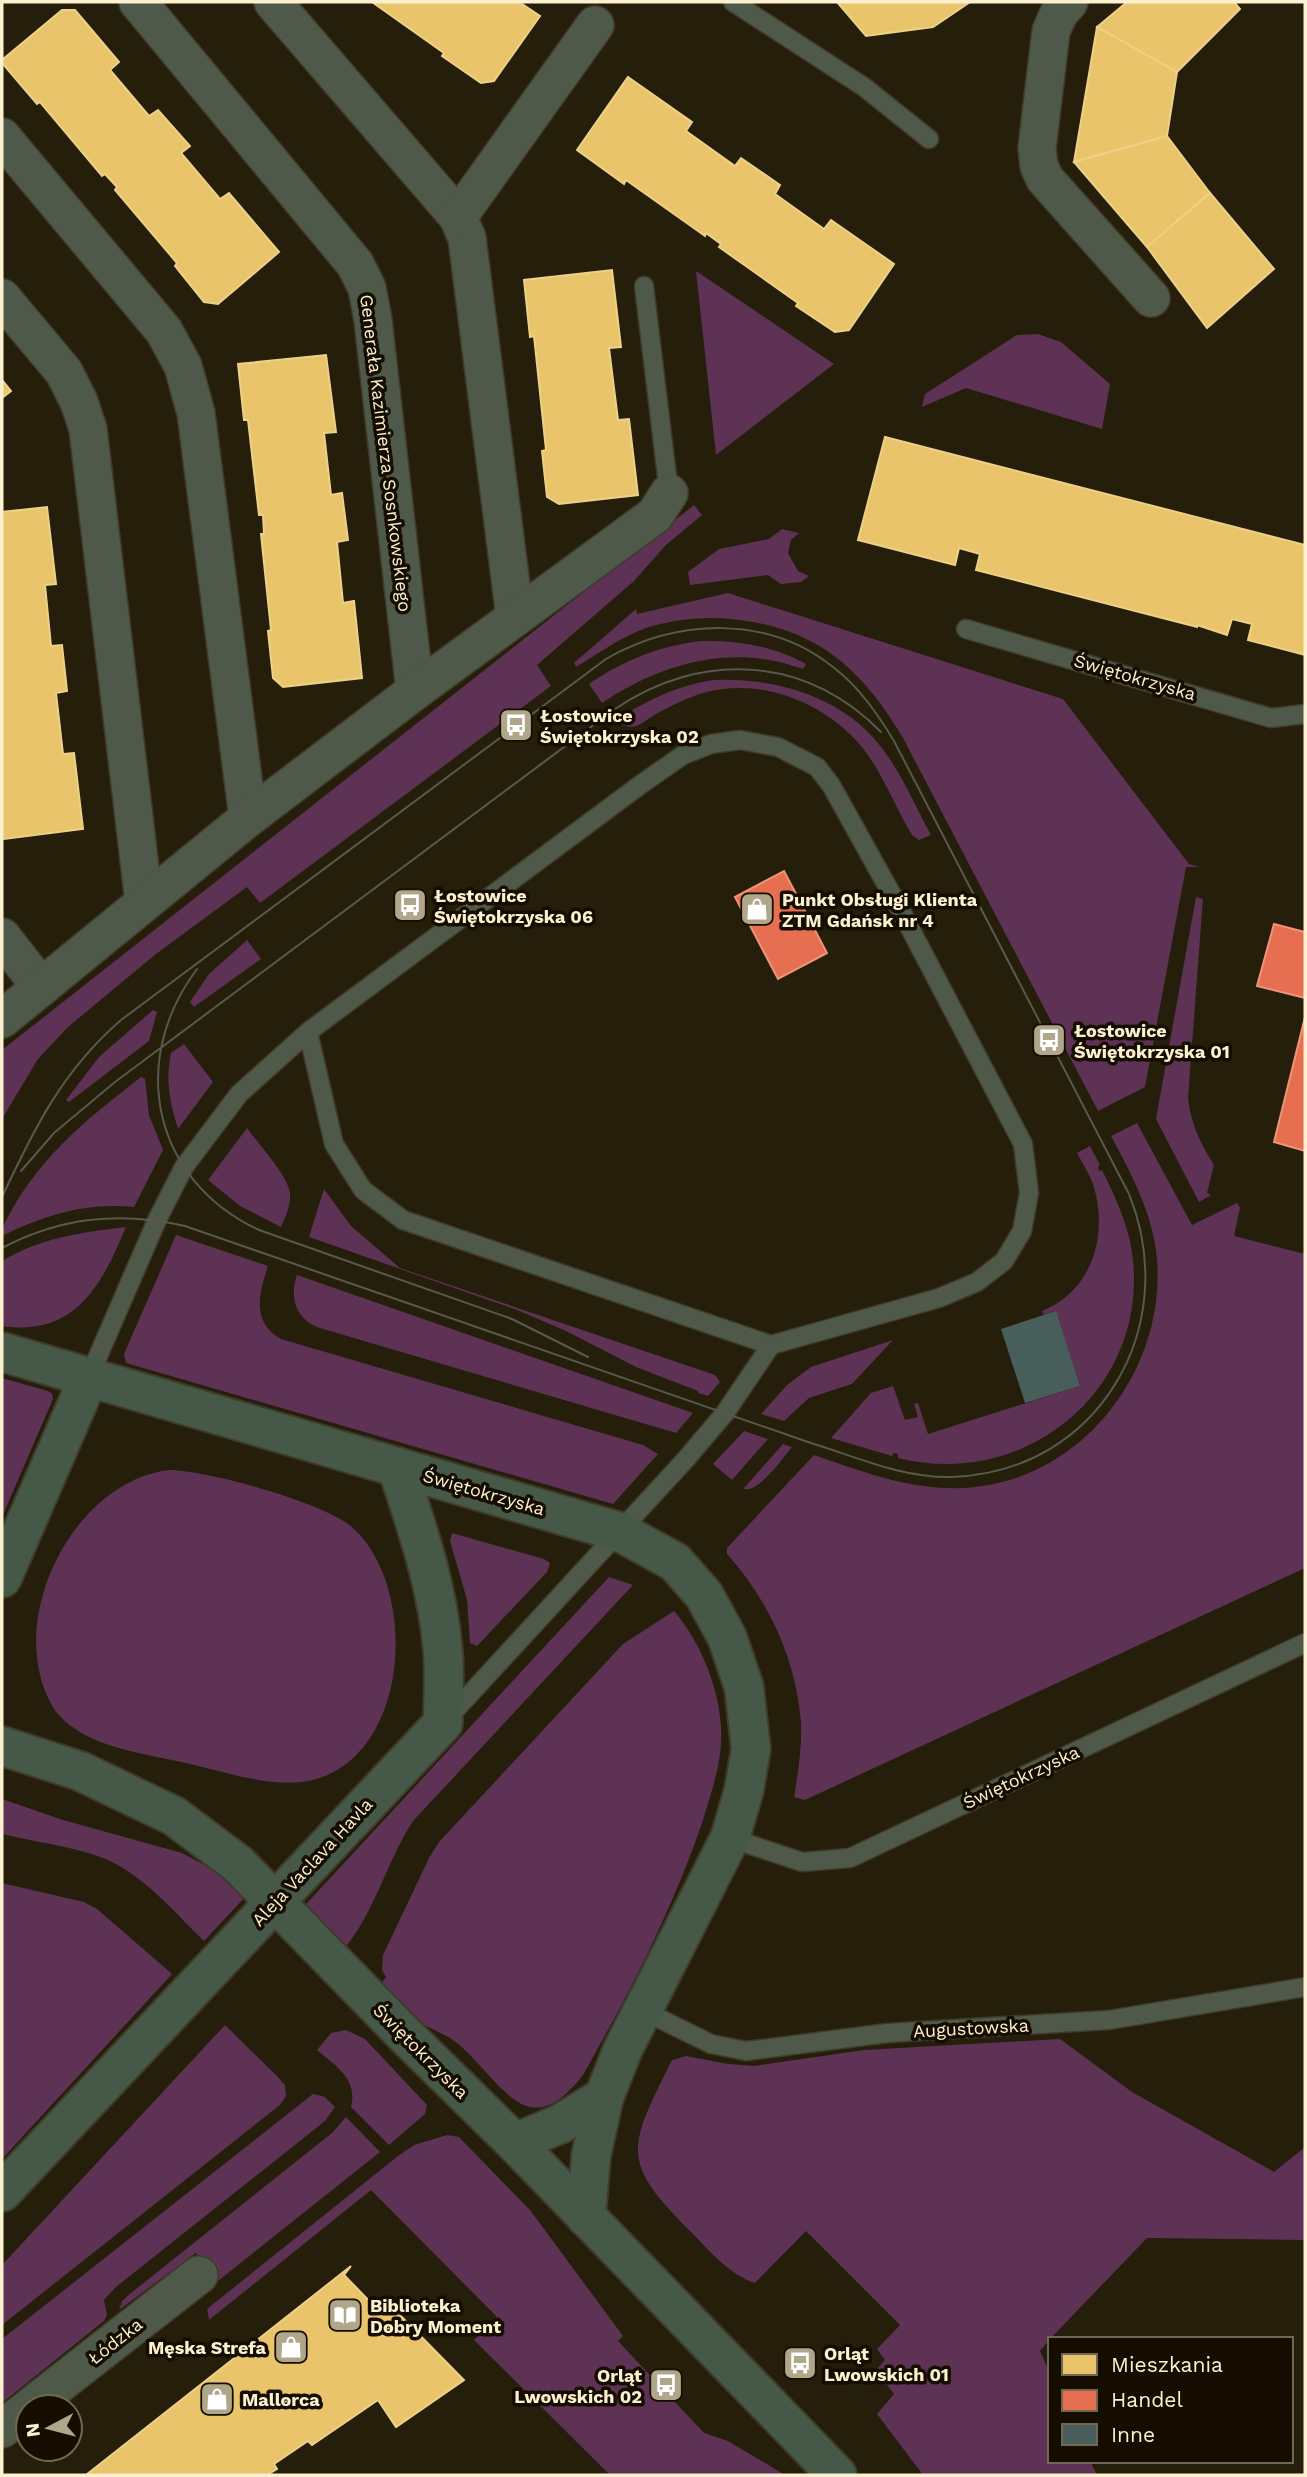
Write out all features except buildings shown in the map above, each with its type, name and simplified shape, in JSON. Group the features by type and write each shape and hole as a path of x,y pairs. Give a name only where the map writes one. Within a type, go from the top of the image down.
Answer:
{"main road":[{"name":"Świętokrzyska","path":"2,1352 620,1532 675,1562 704,1595 727,1637 744,1687 751,1749 744,1790 730,1838 623,2049 604,2098 592,2156 586,2217"},
{"path":"2,1578 89,1377"},
{"path":"397,1467 419,1531 435,1594 443,1654 443,1723"},
{"name":"Aleja Vaclava Havla","path":"2,2193 443,1723"},
{"name":"Świętokrzyska","path":"2,1746 80,1771 174,1816 238,1864 515,2143 837,2475"},
{"path":"515,2143 560,2124 604,2098"}],"street":[{"name":"Generała Kazimierza Sosnkowskiego","path":"138,2 342,247 355,264 367,288 373,320 415,691"},
{"path":"273,2 458,217 467,238 515,617"},
{"path":"1069,2 1059,13 1051,31 1037,148 1039,166 1045,179 1151,298"},
{"path":"458,217 595,25"},
{"path":"2,137 164,331 183,366 196,413 248,818"},
{"path":"2,298 64,372 79,402 88,429 144,902"},
{"path":"2,1018 248,818 415,691 655,515 669,493"},
{"path":"2,937 41,987"},
{"name":"Łódzka","path":"48,2393 199,2275"}],"lane":[{"path":"733,2 864,87 929,139"},
{"path":"644,286 669,493"},
{"name":"Świętokrzyska","path":"966,629 1270,718 1305,714"},
{"path":"89,1377 157,1220 184,1167 239,1094 308,1032 640,785 683,755 711,744 740,740 778,747 817,767 831,786 901,911 1023,1144 1029,1193 1022,1231 1004,1261 977,1282 939,1298 771,1345 404,1220 363,1190 334,1144 308,1032"},
{"path":"443,1723 620,1532 725,1413 771,1345"},
{"name":"Świętokrzyska","path":"730,1838 802,1862 850,1858 1305,1643"},
{"name":"Augustowska","path":"644,2011 711,2044 746,2051 888,2033 1108,2020 1305,1987"}],"shaded area":[{"path":"696,271 834,364 716,455"},
{"path":"1038,334 1061,342 1110,384 1102,429 966,388 922,407 925,394 1017,335"},
{"path":"694,505 702,515 666,545 634,581 537,665 551,686 260,903 247,887 156,954 68,1027 38,1059 2,1119 2,1050"},
{"path":"782,529 799,533 791,540 788,553 798,571 809,576 801,582 781,584 768,575 690,585 688,572 719,549 769,539"},
{"path":"728,593 1063,699 1189,864 1200,867 1186,867 1145,1087 1098,1111 903,738 870,691 833,655 811,641 761,623 699,618 646,628 576,667 574,663 636,609 637,614"},
{"path":"701,641 755,645 806,664 803,669 776,661 750,658 698,661 649,677 602,703 589,684 642,655"},
{"path":"713,680 780,686 803,692 844,712 885,752 931,835 919,840 912,835 870,757 851,735 819,711 782,694 743,688 723,689 684,700 636,726 625,726 616,720 662,695"},
{"path":"1196,897 1203,899 1188,1098 1197,1133 1214,1165 1207,1193 1211,1195 1199,1202 1156,1119"},
{"path":"247,940 261,959 194,1007 190,1002 209,974"},
{"path":"153,1010 157,1012 149,1041 69,1102 66,1100 99,1057"},
{"path":"184,1044 213,1082 178,1129 168,1072 171,1053"},
{"path":"141,1077 145,1079 149,1115 163,1150 134,1207 83,1208 50,1216 2,1236 2,1229 15,1205 45,1163 80,1127"},
{"path":"1137,1123 1192,1225 1237,1203 1240,1208 1234,1236 1305,1254 1305,1568 805,1800 794,1797 801,1723 793,1676 768,1611 727,1554 727,1548 814,1455 905,1483 963,1488 1005,1481 1044,1466 1078,1443 1107,1414 1130,1380 1147,1342 1156,1301 1157,1259 1151,1226 1134,1180 1111,1136"},
{"path":"247,1128 279,1169 288,1187 290,1203 281,1227 240,1206 208,1180"},
{"path":"1090,1146 1125,1224 1132,1251 1134,1281 1128,1325 1113,1365 1090,1399 1059,1427 1024,1448 984,1460 942,1464 898,1458 898,1454 894,1453 892,1456 831,1438 871,1393 893,1386 905,1420 918,1417 914,1404 918,1403 928,1434 1080,1386 1055,1311 1044,1315 1042,1311 1073,1290 1092,1260 1099,1224 1098,1206 1094,1187 1077,1153"},
{"path":"324,1189 351,1226 400,1268 715,1375 720,1382 708,1396 698,1393 636,1367 566,1331 517,1310 309,1237"},
{"path":"126,1227 95,1287 67,1315 49,1323 27,1327 2,1326 2,1261 46,1241"},
{"path":"176,1235 268,1266 260,1296 261,1316 271,1332 281,1339 643,1445 658,1454 613,1504 126,1363 124,1354"},
{"path":"297,1275 693,1413 676,1433 320,1328 305,1320 296,1307 294,1292"},
{"path":"893,1340 852,1384 809,1398 784,1421 761,1414 787,1385 811,1367"},
{"path":"2,1378 48,1391 53,1399 2,1517"},
{"path":"744,1431 768,1439 732,1480 713,1464"},
{"path":"783,1444 792,1447 776,1467 756,1486 743,1489"},
{"path":"169,1470 237,1482 318,1508 353,1528 375,1556 389,1592 395,1632 394,1673 383,1712 365,1745 338,1770 302,1782 245,1778 100,1742 69,1724 56,1712 41,1678 36,1640 41,1602 54,1564 75,1530 102,1501 133,1480"},
{"path":"452,1533 550,1563 547,1572 477,1646 470,1643 467,1600 450,1541"},
{"path":"609,1577 633,1585 413,1821 373,1903 344,1949 305,1908 307,1903"},
{"path":"674,1611 700,1650 716,1696 721,1727 720,1751 710,1797 691,1853 664,1918 583,2075 563,2096 546,2106 530,2107 516,2101 502,2089 457,2043 415,2019 379,1986 386,1977 382,1970 383,1955 439,1842 623,1644"},
{"path":"2,1799 63,1820 182,1853 220,1873 246,1896 204,1941 145,1884 118,1865 78,1850 2,1834"},
{"path":"2,1883 84,1902 97,1909 172,1974 2,2159"},
{"path":"225,2025 285,2085 286,2096 280,2105 2,2325 2,2265"},
{"path":"346,2030 365,2039 427,2105 425,2114 389,2145 351,2107 351,2089 344,2074 317,2050 331,2033"},
{"path":"1060,2039 1132,2092 1274,2172 1305,2147 1305,2240 1147,2238 1052,2337 1048,2337 1048,2341 1040,2351 1048,2369 1048,2463 1091,2463 1097,2475 923,2475 877,2414 894,2394 876,2370 885,2360 877,2349 900,2325 806,2231 755,2283 738,2275 723,2264 671,2212 643,2172 638,2155 639,2137 672,2060 686,2056 754,2066 864,2050"},
{"path":"313,2094 325,2097 335,2107 325,2121 116,2287 104,2300 107,2315 104,2321 2,2403 2,2339"},
{"path":"346,2117 380,2152 218,2281 196,2253 119,2310 122,2301 131,2293 332,2133"},
{"path":"447,2135 459,2137 530,2210 623,2336 618,2341 704,2433 728,2441 785,2475 610,2475 474,2340 497,2317 371,2190 209,2320 207,2309 398,2156 414,2145"}],"tram line":[{"path":"2,1197 51,1102 82,1060 121,1020 606,659 662,636 721,628 780,638 807,650 851,683 881,720 1129,1194 1143,1244 1145,1294 1135,1341 1115,1384 1086,1421 1048,1450 1003,1469 951,1477 915,1474 880,1466 185,1226 137,1219 91,1220 46,1229 2,1248"},
{"path":"21,1171 54,1133 115,1082 615,709 648,690 683,677 718,670 753,670 787,676 820,688 852,707 881,732"},
{"path":"197,969 175,1005 163,1042 158,1079 162,1115 174,1150 194,1181 223,1208 259,1230 512,1319 588,1357"}],"place":[{"name":"Łostowice Świętokrzyska 02","path":"516,725"},
{"name":"Łostowice Świętokrzyska 06","path":"410,905"},
{"name":"Punkt Obsługi Klienta ZTM Gdańsk nr 4","path":"757,909"},
{"name":"Łostowice Świętokrzyska 01","path":"1049,1040"},
{"name":"Biblioteka Dobry Moment","path":"345,2315"},
{"name":"Męska Strefa","path":"291,2347"},
{"name":"Orląt Lwowskich 01","path":"800,2363"},
{"name":"Orląt Lwowskich 02","path":"666,2385"},
{"name":"Mallorca","path":"217,2399"}]}
